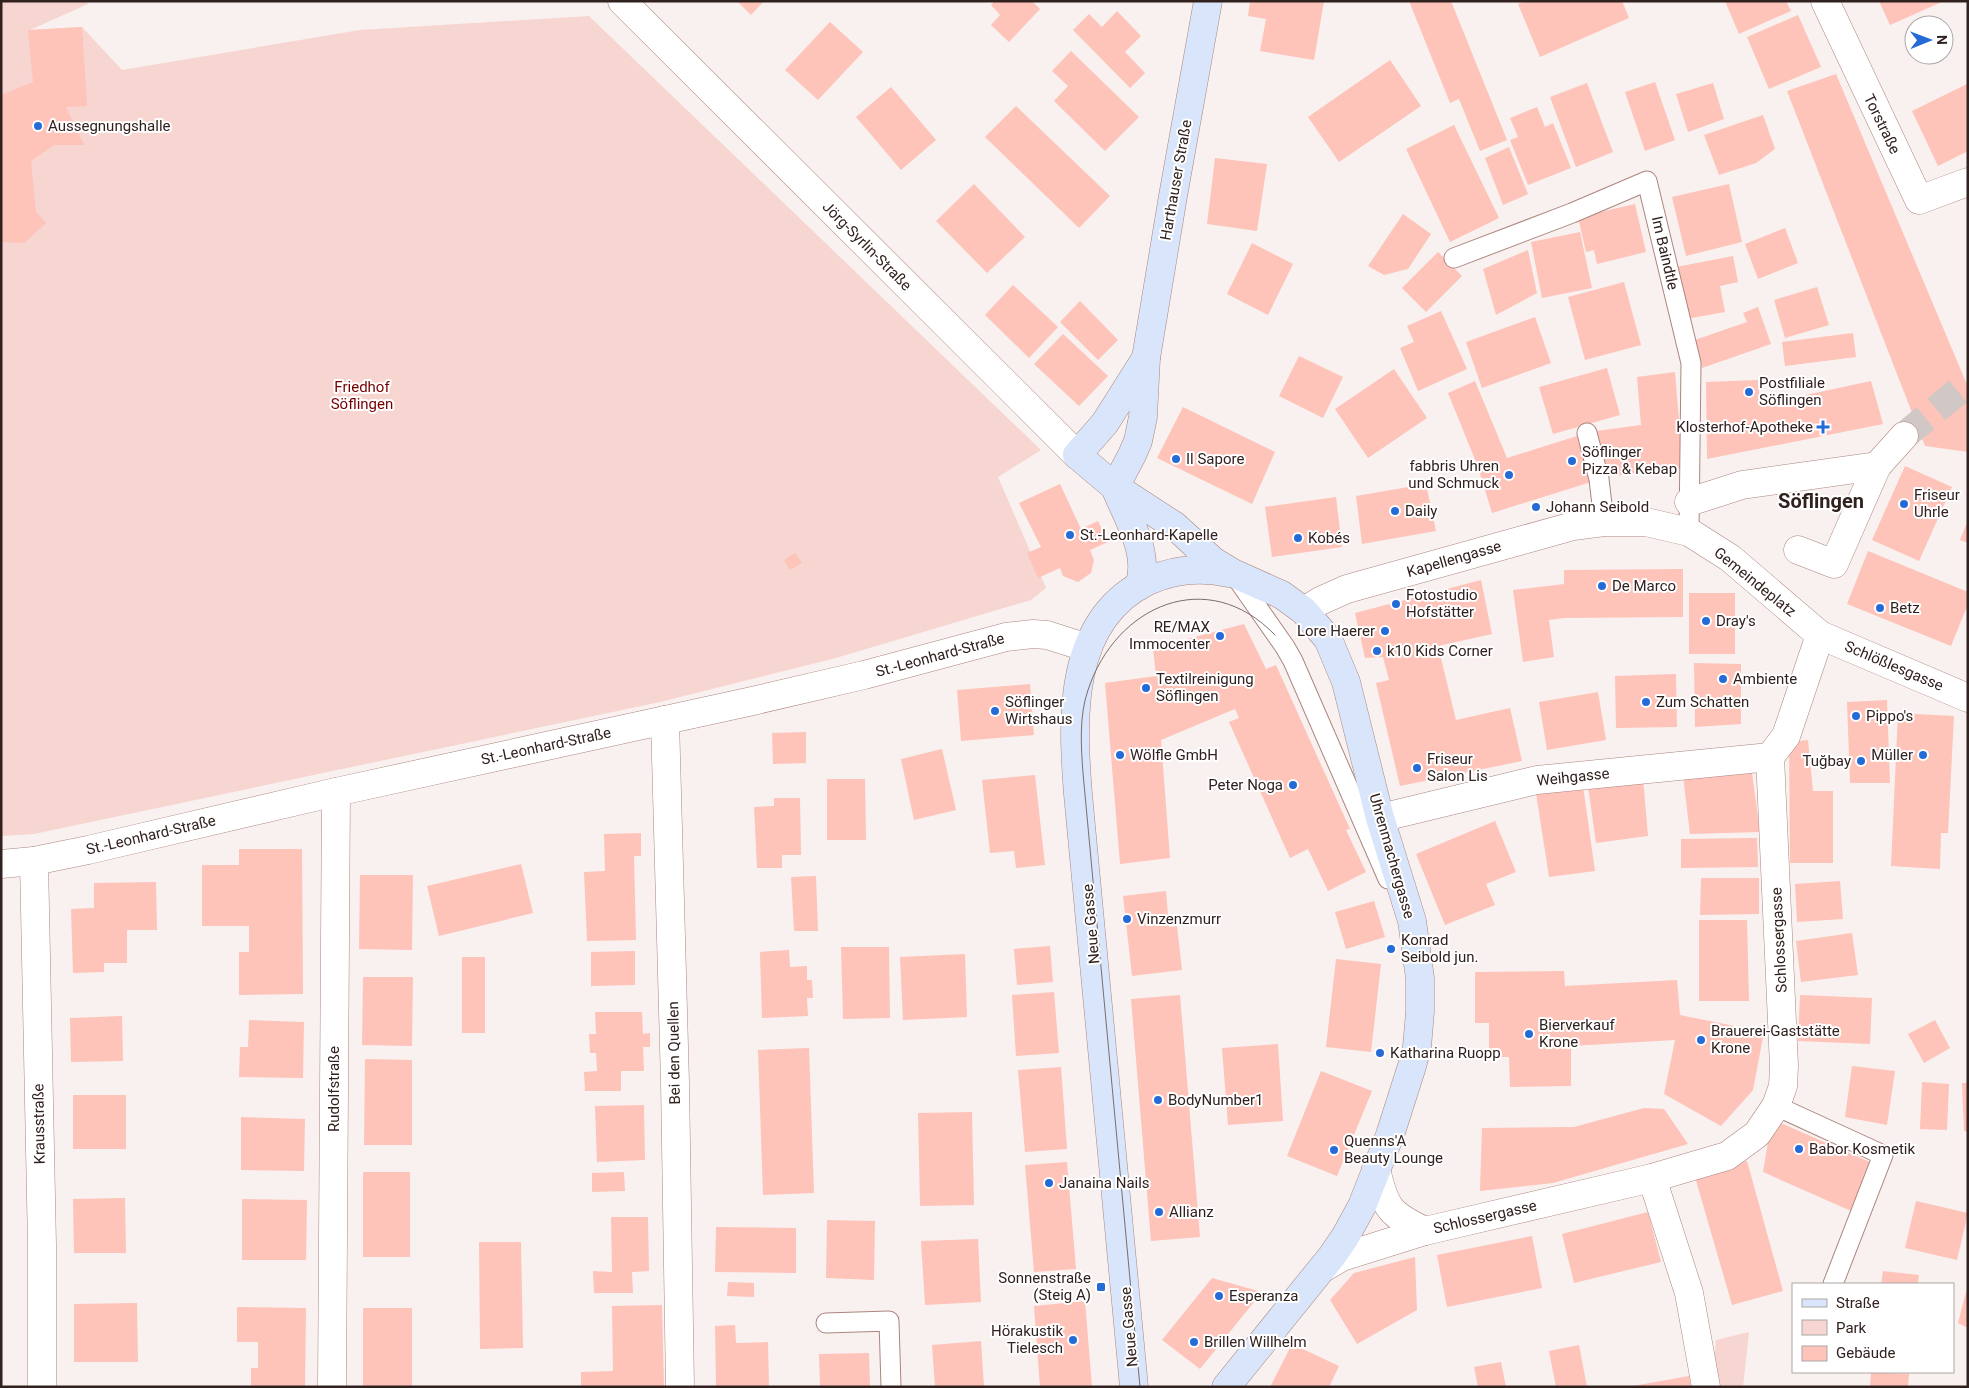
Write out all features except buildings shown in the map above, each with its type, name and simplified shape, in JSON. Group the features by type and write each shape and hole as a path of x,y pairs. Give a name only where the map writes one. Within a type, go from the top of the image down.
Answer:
{"street":[{"name":"Jörg-Syrlin-Straße","path":"622,1 1077,456 1115,487"},
{"name":"Harthauser Straße","path":"1115,487 1126,469 1138,440 1142,417 1146,358 1174,186 1208,1"},
{"name":"Torstraße","path":"1825,1 1919,200 1968,182"},
{"name":"Harthauser Straße","path":"1077,456 1105,423 1146,358"},
{"path":"1798,550 1834,564 1876,466 1904,436"},
{"path":"1689,502 1742,485 1876,466"},
{"path":"1115,487 1175,526 1213,561 1233,573 1282,595 1304,611"},
{"path":"1115,487 1139,545 1143,560 1143,574 1139,586"},
{"name":"Kapellengasse","path":"1304,611 1346,589 1573,526 1604,522 1646,522 1689,532"},
{"name":"Gemeindeplatz","path":"1689,532 1730,558 1820,634"},
{"path":"1139,586 1172,572 1191,569 1209,569 1233,573"},
{"name":"Neue Gasse","path":"1134,1387 1076,768 1075,706 1080,677 1088,648 1095,633 1112,607 1139,586"},
{"name":"Uhrenmachergasse","path":"1304,611 1328,639 1346,682 1380,818 1412,921 1418,958 1421,996 1419,1029 1412,1066 1376,1169 1354,1222 1329,1259"},
{"name":"Schlößlesgasse","path":"1820,634 1968,698"},
{"name":"Schlossergasse","path":"1224,1386 1329,1259 1342,1257 1425,1231 1652,1178 1727,1156 1757,1134 1776,1106 1783,1086 1778,747 1820,634"},
{"name":"St.-Leonhard-Straße","path":"1,864 34,861 98,848 336,792 864,675 1020,635 1047,635 1088,648"},
{"name":"Bei den Quellen","path":"665,720 675,1092 680,1387"},
{"name":"Weihgasse","path":"1380,818 1537,780 1778,747"},
{"name":"Rudolfstraße","path":"332,1387 336,792"},
{"name":"Krausstraße","path":"34,861 42,1387"},
{"path":"1376,1169 1382,1196 1390,1209 1398,1217 1425,1231"},
{"path":"1652,1178 1689,1293 1706,1387"},
{"path":"1131,1343 1135,1364 1151,1387"}],"lane":[{"name":"Im Baindtle","path":"1454,258 1572,214 1647,181 1691,363 1689,532"},
{"path":"1586,433 1599,479 1604,522"},
{"path":"1224,1386 1316,1265 1350,1212 1374,1154 1401,1079 1409,1047 1413,1001 1410,949 1393,890 1293,660 1286,647 1233,573"},
{"path":"1776,1106 1883,1155 1833,1283"},
{"path":"826,1323 889,1321 891,1387"}],"green space":[{"name":"Friedhof Söflingen","path":"1,1 87,1 88,4 30,30 82,27 122,70 360,30 589,16 1041,450 998,477 1046,588 1031,600 836,658 660,702 34,834 1,836"},
{"path":"1749,1332 1743,1387 1716,1387 1713,1376 1716,1340"}],"tunnel":[{"path":"1904,436 1968,383"}],"tram line":[{"path":"1140,1387 1083,773 1081,742 1083,710 1088,690 1101,660 1120,636 1142,617 1167,604 1194,599 1221,602 1249,614 1275,635"}],"place":[{"name":"Aussegnungshalle","path":"38,126"},
{"name":"Postfiliale Söflingen","path":"1749,392"},
{"name":"Klosterhof-Apotheke","path":"1823,427"},
{"name":"Il Sapore","path":"1176,459"},
{"name":"Söflinger Pizza & Kebap","path":"1572,461"},
{"name":"fabbris Uhren und Schmuck","path":"1509,475"},
{"name":"Friseur Uhrle","path":"1904,504"},
{"name":"Johann Seibold","path":"1536,507"},
{"name":"Daily","path":"1395,511"},
{"name":"St.-Leonhard-Kapelle","path":"1070,535"},
{"name":"Kobés","path":"1298,538"},
{"name":"De Marco","path":"1602,586"},
{"name":"Fotostudio Hofstätter","path":"1396,604"},
{"name":"Betz","path":"1880,608"},
{"name":"Dray's","path":"1706,621"},
{"name":"Lore Haerer","path":"1385,631"},
{"name":"RE/MAX Immocenter","path":"1220,636"},
{"name":"k10 Kids Corner","path":"1377,651"},
{"name":"Ambiente","path":"1723,679"},
{"name":"Textilreinigung Söflingen","path":"1146,688"},
{"name":"Zum Schatten","path":"1646,702"},
{"name":"Söflinger Wirtshaus","path":"995,711"},
{"name":"Pippo's","path":"1856,716"},
{"name":"Wölfle GmbH","path":"1120,755"},
{"name":"Müller","path":"1923,755"},
{"name":"Tuğbay","path":"1861,761"},
{"name":"Friseur Salon Lis","path":"1417,768"},
{"name":"Peter Noga","path":"1293,785"},
{"name":"Vinzenzmurr","path":"1127,919"},
{"name":"Konrad Seibold jun.","path":"1391,949"},
{"name":"Bierverkauf Krone","path":"1529,1034"},
{"name":"Brauerei-Gaststätte Krone","path":"1701,1040"},
{"name":"Katharina Ruopp","path":"1380,1053"},
{"name":"BodyNumber1","path":"1158,1100"},
{"name":"Babor Kosmetik","path":"1799,1149"},
{"name":"Quenns'A Beauty Lounge","path":"1334,1150"},
{"name":"Janaina Nails","path":"1049,1183"},
{"name":"Allianz","path":"1159,1212"},
{"name":"Sonnenstraße (Steig A)","path":"1101,1287"},
{"name":"Esperanza","path":"1219,1296"},
{"name":"Hörakustik Tielesch","path":"1073,1340"},
{"name":"Brillen Willhelm","path":"1194,1342"}],"district":[{"name":"Söflingen","path":"1821,501"}]}
